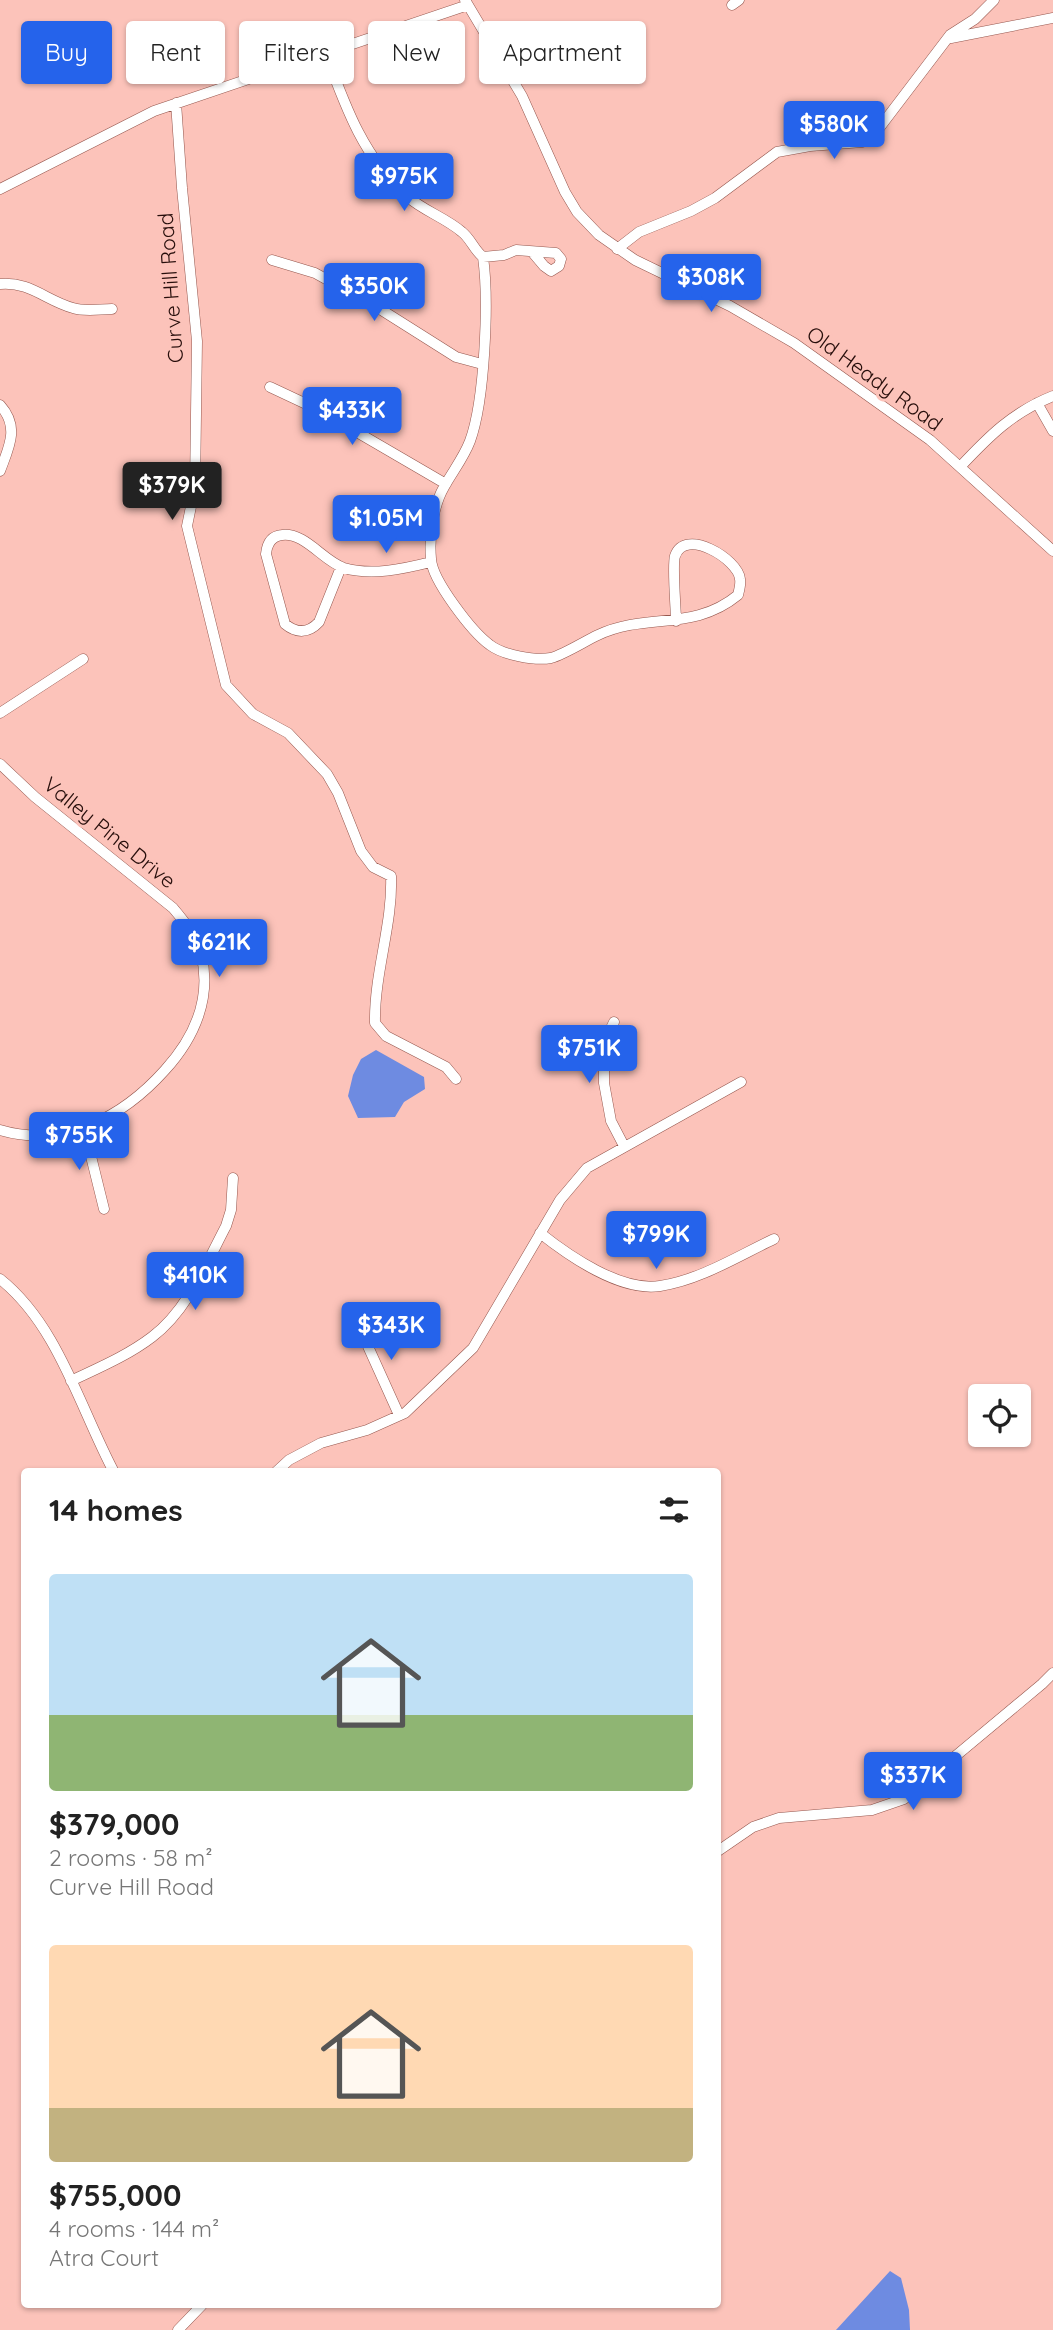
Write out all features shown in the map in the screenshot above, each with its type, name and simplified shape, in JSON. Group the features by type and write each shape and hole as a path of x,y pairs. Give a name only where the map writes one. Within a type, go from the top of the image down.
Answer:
{"street":[{"path":"617,249 639,232 715,198 777,152 810,146 862,142 880,127 923,74 947,39 975,19 995,0"},
{"path":"354,44 466,3"},
{"name":"Old Heady Road","path":"466,3 518,88 565,192 587,224 617,249 652,269 778,332 903,420 1053,551"},
{"path":"947,39 1053,18"},
{"path":"0,189 155,111 239,82"},
{"path":"338,84 357,131 381,167 407,196 463,233 475,251 483,257 504,255 516,250 533,253"},
{"name":"Curve Hill Road","path":"176,103 197,341 195,487 187,520 188,538 229,691 253,714 288,733 327,774 338,793 357,845 373,867 391,876 377,982 375,1023 386,1035 446,1067 456,1079"},
{"path":"483,257 486,275 482,364 474,429 467,448 446,484 432,528 431,562 461,615 490,646 516,657 550,658 614,627 651,621 676,621 706,615 725,607 738,596 741,578 732,564 701,545 689,543 679,548 674,559 676,621"},
{"path":"272,260 315,273 380,309 456,357 482,364"},
{"path":"0,284 15,283 28,287 74,309 112,309"},
{"path":"270,387 319,410 446,484"},
{"path":"960,467 1004,423 1053,396"},
{"path":"1037,403 1053,431"},
{"path":"0,405 13,435 0,471"},
{"path":"341,567 319,622 303,632 293,631 285,624 266,554 268,544 274,537 283,534 295,537 341,567 369,572 431,562"},
{"path":"0,713 83,659"},
{"name":"Valley Pine Drive","path":"0,764 35,797 167,902 187,926 201,952 203,971 202,1003 194,1030 186,1045 139,1097 111,1116 84,1128 41,1136 0,1130"},
{"path":"614,1023 604,1043 604,1083 611,1121 624,1146"},
{"path":"280,1468 289,1460 321,1443 366,1430 405,1413 473,1348 560,1200 587,1168 741,1082"},
{"path":"84,1128 104,1209"},
{"path":"71,1381 135,1349 173,1317 204,1268 226,1226 231,1210 233,1178"},
{"path":"540,1233 562,1250 624,1283 658,1287 704,1273 774,1239"},
{"path":"0,1279 30,1309 71,1381 112,1468"},
{"path":"357,1322 399,1415"},
{"path":"721,1849 754,1827 779,1818 872,1810 904,1799 1053,1673"},
{"path":"178,2330 199,2308"}],"water":[{"path":"376,1050 424,1077 425,1089 404,1102 395,1117 358,1118 348,1096 353,1075 361,1059"},
{"path":"890,2271 901,2278 909,2310 910,2330 836,2330"}]}
